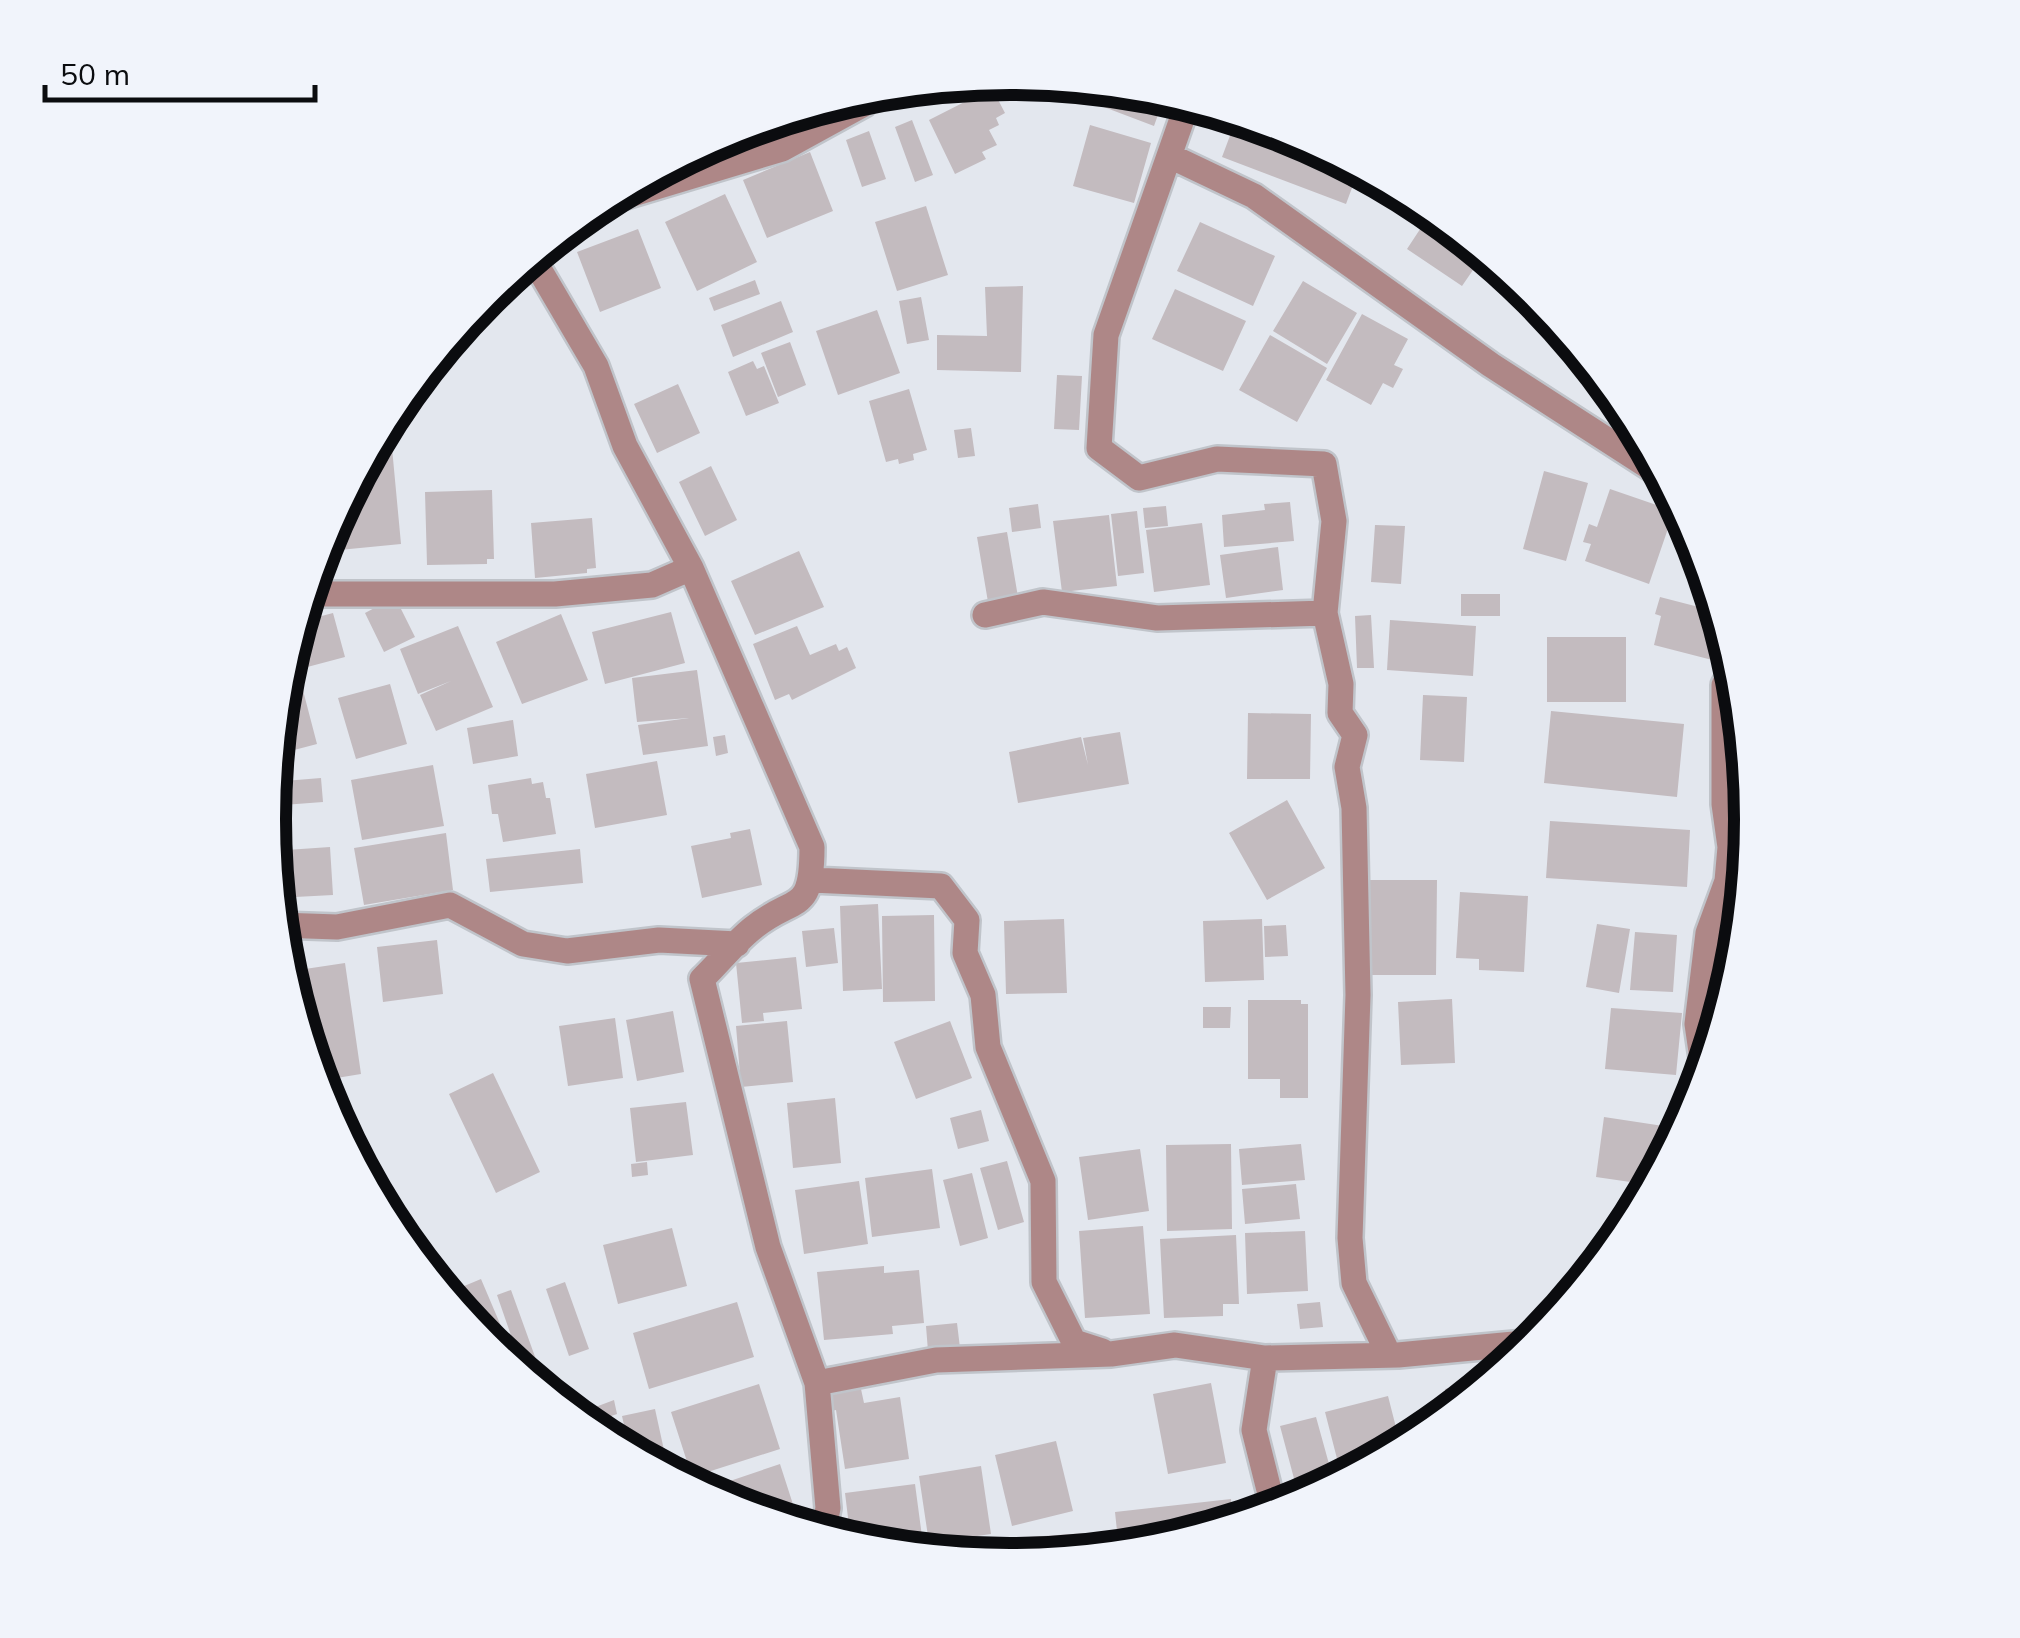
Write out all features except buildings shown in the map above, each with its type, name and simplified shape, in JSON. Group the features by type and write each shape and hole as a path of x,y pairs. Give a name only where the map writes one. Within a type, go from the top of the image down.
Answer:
{"street":[{"path":"660,186 782,149 844,115"},
{"path":"1183,117 1106,336 1099,448 1139,478 1217,459 1324,464 1334,521 1325,613 1341,684 1340,713 1355,735 1347,767 1354,808 1358,995 1350,1238 1354,1283 1389,1355"},
{"path":"1170,156 1254,196 1491,365 1638,460"},
{"path":"539,270 596,366 625,446 692,568 812,847 812,880 798,902 754,927 702,980 768,1247 818,1383 826,1519"},
{"path":"322,594 555,594 652,584 692,568"},
{"path":"986,615 1043,602 1157,618 1325,613"},
{"path":"1699,1040 1697,1024 1708,933 1727,881 1730,847 1724,804 1724,701"},
{"path":"812,880 941,886 967,920 965,952 983,995 988,1047 1044,1181 1044,1282 1074,1342 1110,1354"},
{"path":"294,925 338,927 450,905 524,944 567,951 658,940 737,944"},
{"path":"818,1383 936,1360 1110,1354 1175,1345 1265,1358 1389,1355 1507,1344"},
{"path":"1265,1358 1254,1430 1270,1495"}]}
